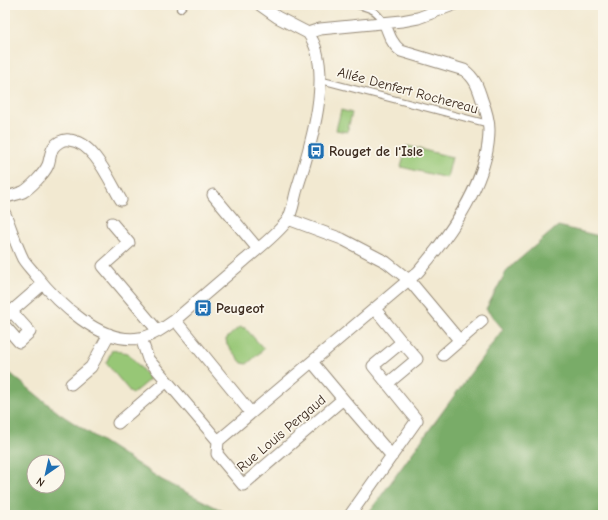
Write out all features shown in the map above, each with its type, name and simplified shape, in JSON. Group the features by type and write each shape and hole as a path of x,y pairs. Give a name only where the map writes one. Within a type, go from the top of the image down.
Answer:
{"street":[{"path":"5,214 8,229 24,260 48,290 73,312 95,328 126,339 141,338 158,332 175,320 273,236 288,219 303,171 319,102 320,80 317,51 313,40 308,33 277,17 260,5"},
{"path":"308,33 320,30 385,24 418,18 453,5"},
{"path":"141,338 148,360 218,441 409,280 435,253 447,236 478,180 489,145 489,124 477,84 471,75 464,70 401,51 395,46 390,38 385,24"},
{"path":"5,197 24,191 38,179 47,167 53,148 58,142 66,139 77,141 86,146 97,159 121,200"},
{"path":"213,194 258,249"},
{"path":"288,219 342,238 386,262 409,280 460,340"},
{"path":"112,223 129,243 103,266 158,332"},
{"path":"5,326 19,342 30,332 8,315 43,284"},
{"path":"375,309 417,359 387,384"},
{"path":"175,320 252,413"},
{"path":"443,355 482,321"},
{"path":"71,384 91,366 109,334"},
{"path":"350,515 417,420 373,366 402,342"},
{"name":"Rue Louis Pergaud","path":"312,362 392,456"},
{"path":"118,423 167,381"},
{"name":"Rue Louis Pergaud","path":"218,441 217,454 243,485 343,399"}],"lane":[{"path":"357,5 371,9 379,14 385,24"},
{"name":"Allée Denfert Rochereau","path":"320,80 489,124"}],"green space":[{"path":"341,110 352,113 347,132 336,130"},
{"path":"407,146 452,157 447,178 401,167"},
{"path":"558,226 603,237 603,515 367,515 503,329 486,309 507,270"},
{"path":"239,327 245,328 264,349 247,364 242,363 227,345 226,339"},
{"path":"112,350 128,353 150,379 132,394 106,363"},
{"path":"5,369 60,414 162,480 231,515 13,515 5,509"}],"place":[{"name":"Rouget de l'Isle","path":"316,151"},
{"name":"Peugeot","path":"203,308"}]}
